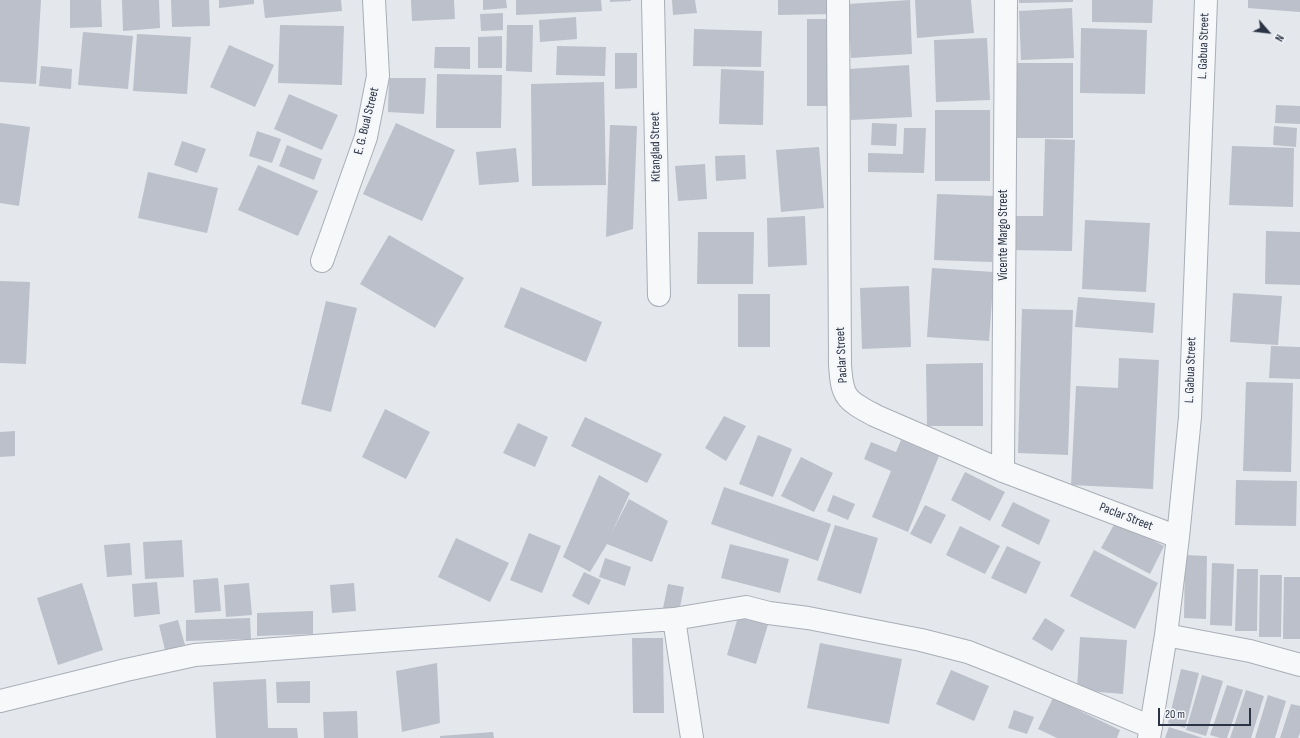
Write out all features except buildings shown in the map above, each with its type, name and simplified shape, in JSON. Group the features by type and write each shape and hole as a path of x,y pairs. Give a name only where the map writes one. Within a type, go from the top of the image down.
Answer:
{"street":[{"name":"E. G. Bual Street","path":"322,260 366,137 378,76 374,0"},
{"name":"Kitanglad Street","path":"653,0 659,295"},
{"name":"Paclar Street","path":"838,0 841,382 847,396 858,406 876,416 1003,470 1178,537"},
{"name":"Vicente Margo Street","path":"1003,470 1006,0"},
{"name":"L. Gabua Street","path":"1150,733 1166,635 1178,537 1190,417 1206,0"},
{"path":"0,701 126,670 195,656 674,619 746,607 769,613 808,618 921,640 968,652 1002,665 1150,733"},
{"path":"674,619 692,738"},
{"path":"1166,635 1250,651 1300,665"}]}
